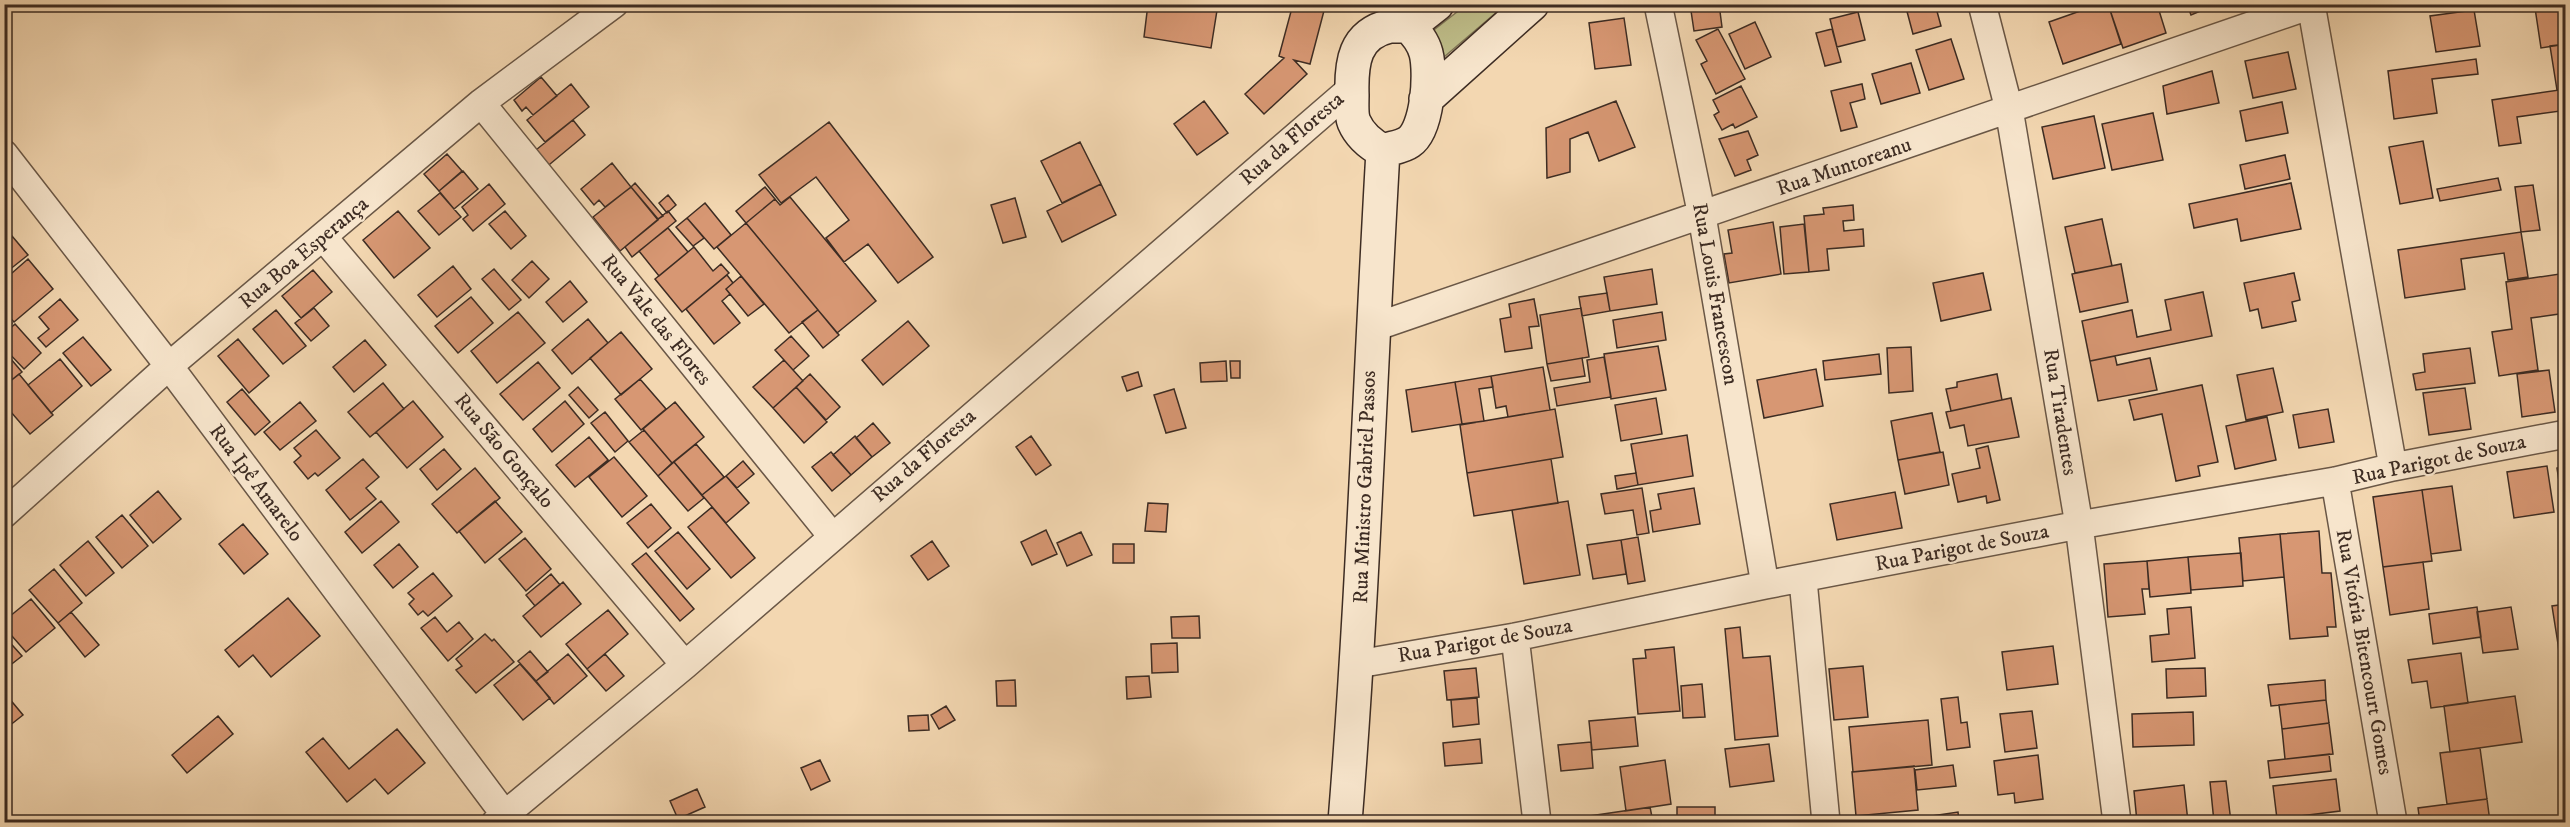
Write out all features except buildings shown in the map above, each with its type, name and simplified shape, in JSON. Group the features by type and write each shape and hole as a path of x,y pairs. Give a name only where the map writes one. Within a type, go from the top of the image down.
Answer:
{"main road":[{"path":"1397,19 1420,37 1426,53 1429,75 1418,131 1409,142 1383,151 1367,141 1353,121 1351,69 1359,46 1376,29 1397,19 1437,4"},
{"path":"1426,99 1532,4"},
{"name":"Rua Ministro Gabriel Passos","path":"1345,822 1358,663 1372,328 1383,151"}],"street":[{"name":"Rua Boa Esperança","path":"10,499 481,103 615,4"},
{"name":"Rua Louis Francescon","path":"1658,4 1702,216 1765,585"},
{"name":"Rua Tiradentes","path":"1982,4 2009,109 2079,525 2117,822"},
{"name":"Rua Muntoreanu","path":"1372,328 2313,5"},
{"path":"2313,5 2393,467"},
{"name":"Rua da Floresta","path":"500,819 685,665 1352,88"},
{"name":"Rua Vale das Flores","path":"481,103 832,536"},
{"name":"Rua Ipê Amarelo","path":"4,154 169,366 500,819"},
{"name":"Rua São Gonçalo","path":"323,237 685,665"},
{"name":"Rua Parigot de Souza","path":"1358,663 1515,637 1765,585 1803,580 2079,525 2335,482 2393,467 2565,434"},
{"name":"Rua Vitória Bitencourt Gomes","path":"2335,482 2393,822"},
{"path":"1803,580 1826,822"},
{"path":"1515,637 1537,822"}],"shaded area":[{"path":"1466,5 1505,5 1437,63 1430,33"}]}
